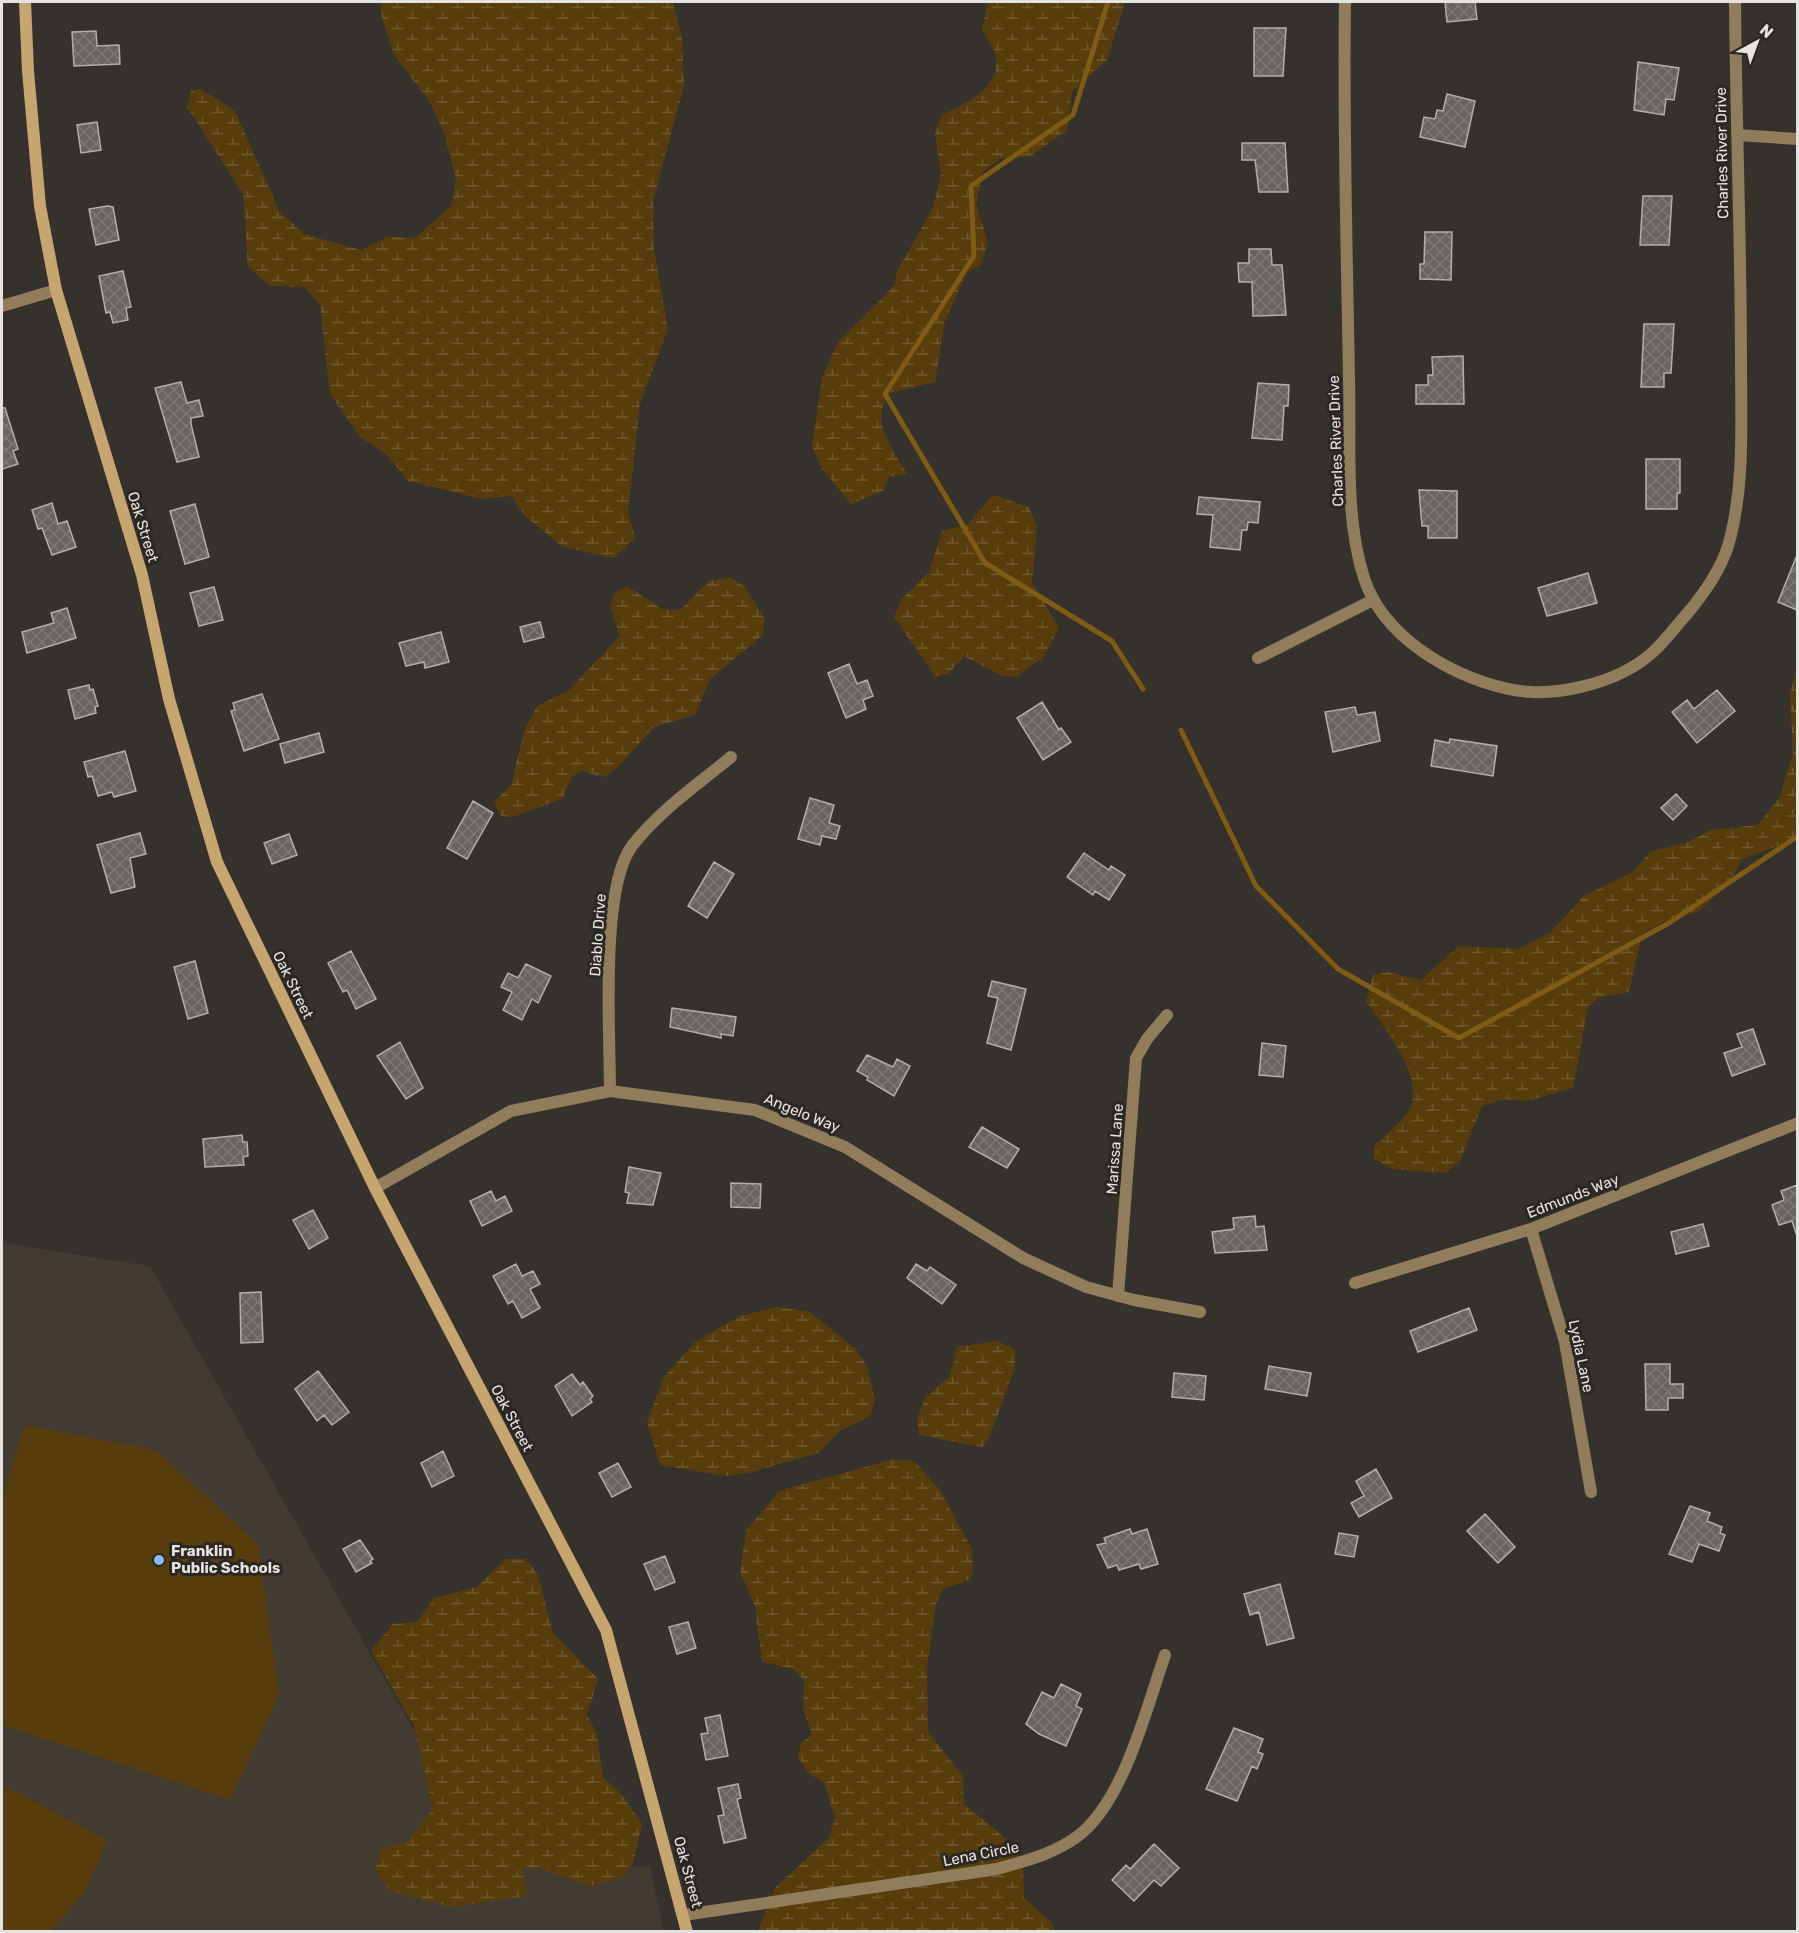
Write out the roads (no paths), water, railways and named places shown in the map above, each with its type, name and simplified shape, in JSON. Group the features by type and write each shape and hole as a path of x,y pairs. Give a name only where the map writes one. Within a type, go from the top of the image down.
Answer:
{"main road":[{"name":"Oak Street","path":"25,2 28,71 40,206 56,290 142,575 169,699 217,862 375,1188 606,1630 687,1932"}],"street":[{"name":"Charles River Drive","path":"1345,2 1343,124 1350,481 1359,559 1373,600 1384,618 1419,649 1441,663 1502,688 1551,693 1608,678 1653,653 1698,601 1721,564 1728,545 1738,488 1741,325 1735,2"},
{"path":"1737,135 1797,139"},
{"path":"2,306 56,290"},
{"path":"1258,658 1373,600"},
{"name":"Diablo Drive","path":"610,1091 609,965 615,890 630,848 657,817 731,757"},
{"name":"Marissa Lane","path":"1118,1296 1136,1059 1147,1039 1167,1015"},
{"name":"Angelo Way","path":"375,1188 511,1111 610,1091 755,1110 845,1147 1023,1258 1086,1287 1118,1296 1200,1312"},
{"name":"Edmunds Way","path":"1355,1283 1531,1229 1797,1123"},
{"name":"Lydia Lane","path":"1531,1229 1565,1342 1591,1492"},
{"name":"Lena Circle","path":"684,1915 997,1869 1037,1858 1078,1836 1108,1804 1165,1654"}],"waterway":[{"path":"1108,2 1073,115 971,186 974,256 885,394 985,563 1112,641 1143,689"},
{"path":"1181,730 1256,886 1338,969 1459,1038 1669,923 1798,836"}],"place":[{"name":"Franklin Public Schools","path":"159,1560"}]}
